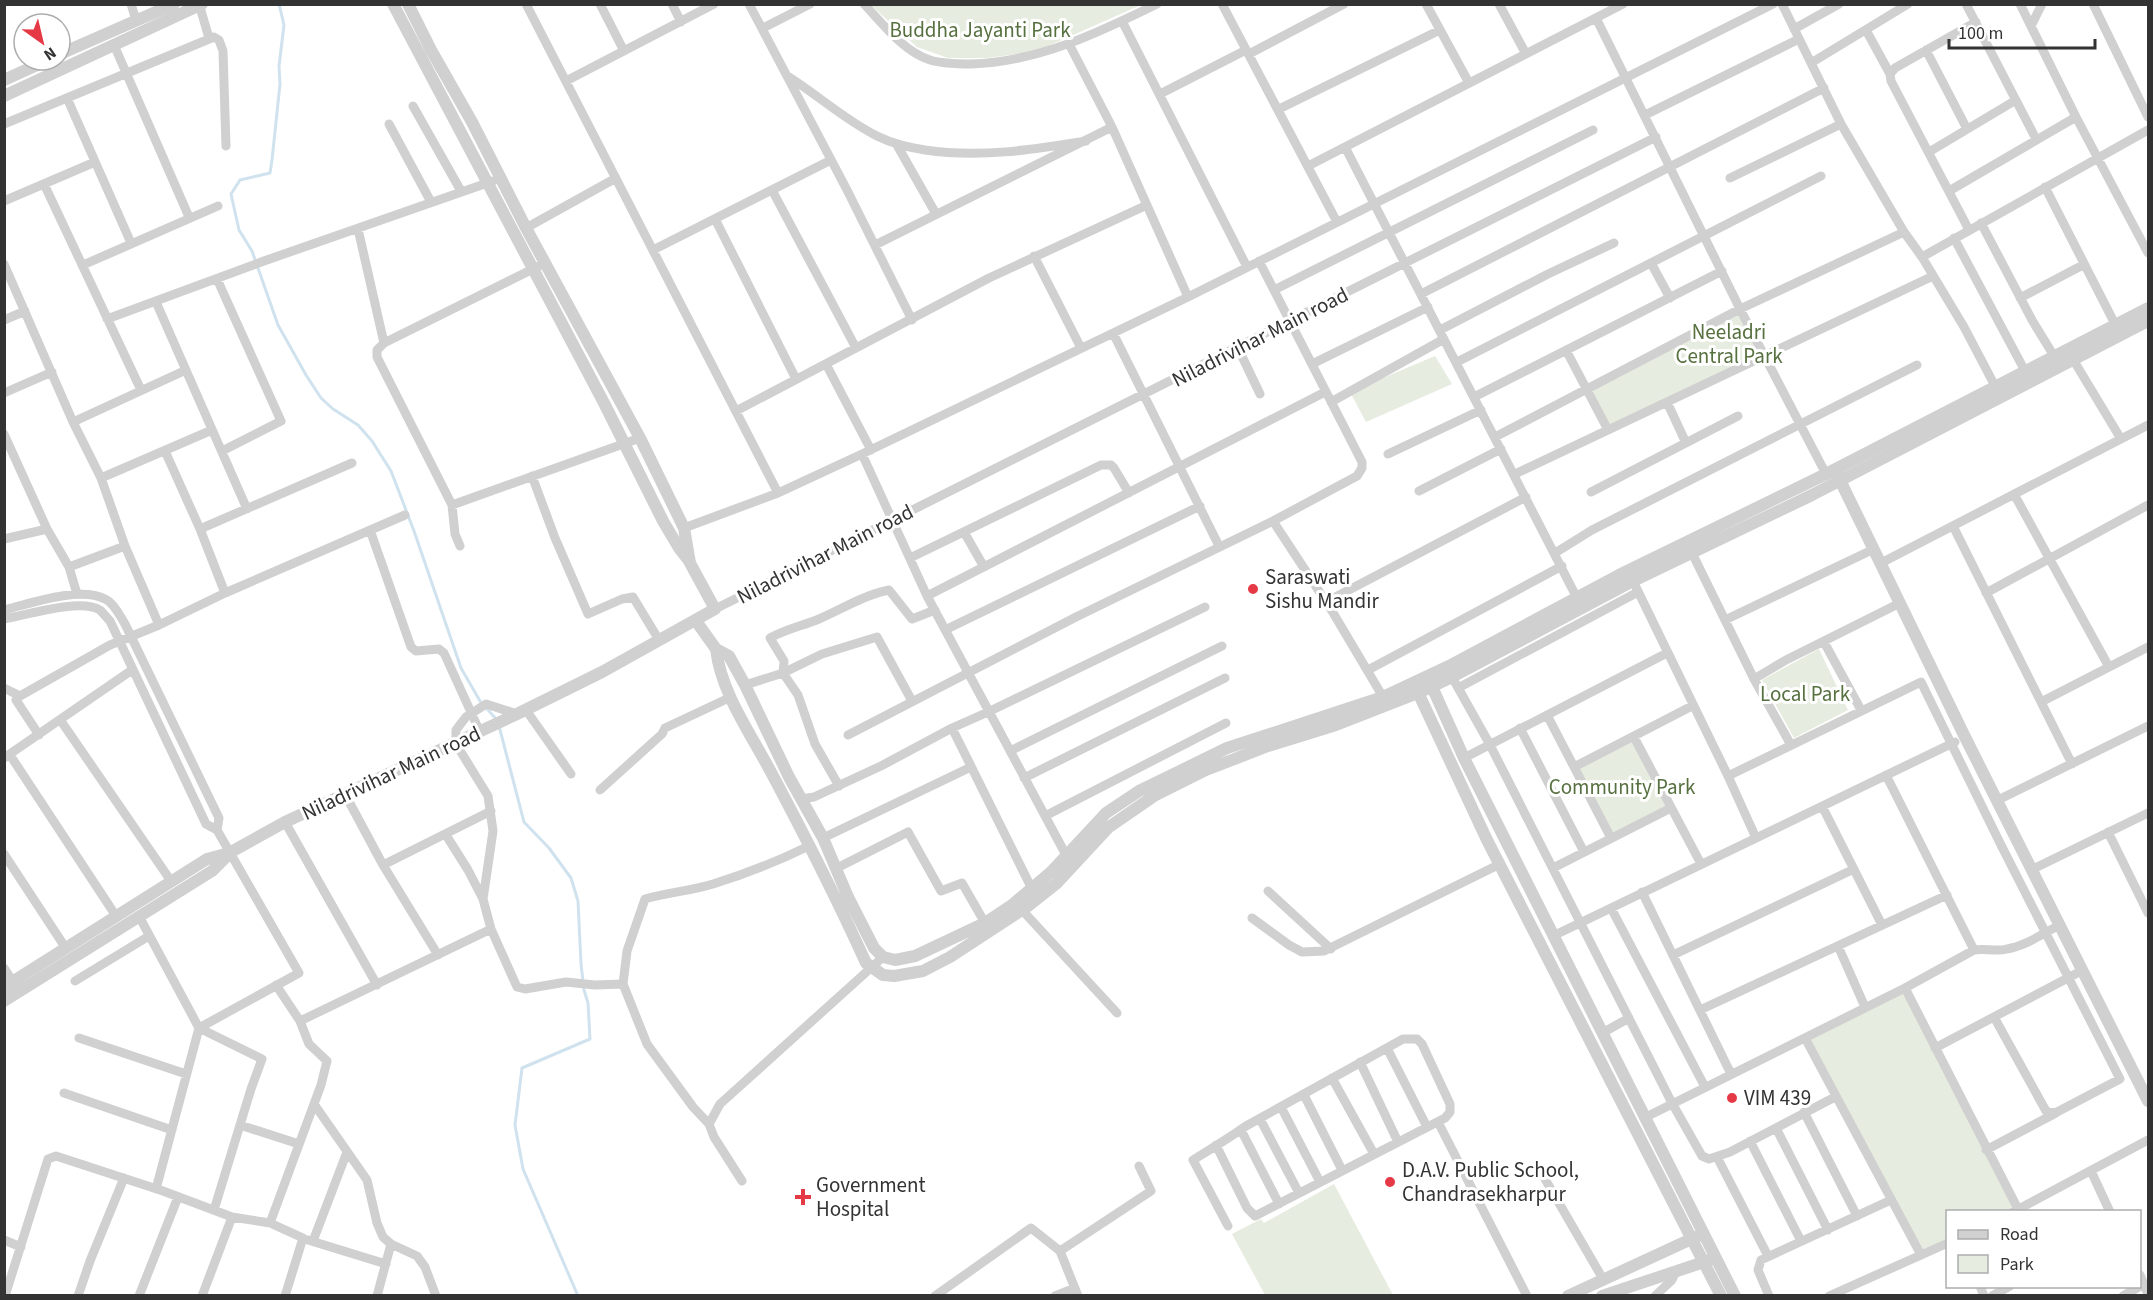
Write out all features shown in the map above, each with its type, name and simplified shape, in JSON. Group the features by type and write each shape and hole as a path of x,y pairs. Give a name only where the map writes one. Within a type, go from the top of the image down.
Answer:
{"street":[{"path":"131,4 136,20"},
{"path":"72,49 174,4"},
{"path":"393,4 488,182 640,438 684,528 690,562"},
{"path":"408,4 526,228 539,266 663,521 690,562 715,609"},
{"path":"526,4 778,493"},
{"path":"600,4 624,51"},
{"path":"672,4 681,22"},
{"path":"566,81 714,4"},
{"path":"749,4 912,320"},
{"path":"763,28 810,4"},
{"path":"864,4 913,51 930,60 963,64 1020,59 1069,44 1157,4"},
{"path":"1222,4 1337,222"},
{"path":"1160,93 1344,4"},
{"path":"1426,4 1469,83"},
{"path":"1499,4 1526,54"},
{"path":"1308,166 1623,4"},
{"path":"684,528 778,493 867,452 1188,297 1773,4"},
{"path":"1782,4 1841,124 1904,232 1922,257 1964,327 1995,386"},
{"path":"1794,29 1839,4"},
{"path":"1811,63 1908,4"},
{"path":"1966,4 2036,139"},
{"path":"2020,4 2076,117 2148,253"},
{"path":"2031,26 2042,4"},
{"path":"2093,4 2148,117"},
{"path":"4,96 200,5 209,38"},
{"path":"1596,18 1800,425 1833,474 1874,549 1965,737 2148,1101"},
{"path":"1122,21 1247,267"},
{"path":"1890,74 1895,68 1976,22"},
{"path":"1279,109 1440,30"},
{"path":"1866,30 1969,230"},
{"path":"4,124 214,37 222,44 226,146"},
{"path":"1645,115 1799,39"},
{"path":"1069,44 1112,127 1188,297"},
{"path":"114,45 189,218"},
{"path":"1926,50 1967,129"},
{"path":"4,80 22,72"},
{"path":"787,76 854,122 897,145 965,154 995,154 1086,141"},
{"path":"1421,294 1824,88"},
{"path":"67,98 131,243"},
{"path":"1929,152 2016,100"},
{"path":"413,106 461,191"},
{"path":"1949,191 2076,117"},
{"path":"389,124 431,202"},
{"path":"1730,177 1841,124"},
{"path":"875,245 1112,127"},
{"path":"1274,290 1593,130"},
{"path":"1922,257 2148,130"},
{"name":"Niladrivihar Main road","path":"9,984 207,859 229,853 285,822 516,715 602,672 715,609 1656,137"},
{"path":"897,145 936,214"},
{"path":"1345,147 1577,598"},
{"path":"653,250 831,160"},
{"path":"4,201 95,162"},
{"path":"1457,362 1821,176"},
{"path":"108,319 264,261 501,178"},
{"path":"526,228 616,178"},
{"path":"44,183 141,390"},
{"path":"2044,187 2116,326"},
{"path":"772,190 856,348"},
{"path":"736,411 1034,256 1147,205"},
{"path":"82,265 218,206"},
{"path":"715,219 796,380"},
{"path":"1981,223 2020,298 2054,356"},
{"path":"358,229 384,343"},
{"path":"1495,437 1740,309 1904,232"},
{"path":"1954,238 2023,372 2027,385"},
{"path":"1331,402 1442,335 1614,243"},
{"path":"1034,256 1081,348"},
{"path":"848,735 1076,617 1273,521 1357,476 1362,468 1362,462 1259,261"},
{"path":"1651,263 1670,298"},
{"path":"4,264 73,422 101,478 125,546 159,625"},
{"path":"2020,298 2083,265"},
{"path":"459,546 455,534 452,505 376,357 377,350 384,343 539,266"},
{"path":"1474,397 1722,271"},
{"path":"1515,474 1933,276"},
{"path":"217,279 281,422 222,451"},
{"path":"156,302 246,509"},
{"path":"1312,364 1428,307"},
{"path":"1430,681 1455,682 1636,587 1833,474 1995,386 2148,308"},
{"path":"4,320 25,311"},
{"path":"1455,682 1607,588 1833,474 2027,385 2148,321"},
{"path":"1113,333 1219,546"},
{"path":"1238,348 1260,394"},
{"path":"1566,350 1608,430"},
{"path":"2073,361 2121,439"},
{"path":"826,364 867,452 893,520 927,596 1066,855"},
{"path":"1555,553 1592,530 1917,365"},
{"path":"73,422 186,370"},
{"path":"4,393 52,372"},
{"path":"927,596 1325,392"},
{"path":"1667,402 1686,443"},
{"path":"1388,454 1481,410"},
{"path":"1591,492 1738,416"},
{"path":"1881,563 2148,425"},
{"path":"101,478 213,430"},
{"path":"4,434 47,529 69,567 77,594"},
{"path":"452,505 640,438"},
{"path":"1419,491 1501,449"},
{"path":"165,451 200,529 225,593"},
{"path":"200,529 351,463"},
{"path":"910,558 1101,465 1111,465 1114,468 1129,493"},
{"path":"532,476 555,538 588,614 633,597 659,640"},
{"path":"2014,494 2109,667"},
{"path":"1326,602 1526,497"},
{"path":"1986,593 2148,505"},
{"path":"945,630 1200,506"},
{"path":"39,735 15,700 20,696 131,635 159,625 225,593 405,515"},
{"path":"1273,521 1326,602 1383,697"},
{"path":"1953,526 2072,764"},
{"path":"4,539 47,529"},
{"path":"370,530 411,648 416,651 440,649 444,653 483,731"},
{"path":"964,532 984,567"},
{"path":"69,567 125,546"},
{"path":"1725,620 1874,549"},
{"path":"1692,553 1754,679 1791,745"},
{"path":"1368,670 1562,566"},
{"path":"716,649 718,665 731,697 809,846 866,963 882,975 894,976 923,971 950,957 1022,910 1057,883 1109,827 1154,796 1206,770 1268,746 1336,725 1430,681 1577,598 1607,588 1636,587"},
{"path":"1636,587 1756,838"},
{"path":"839,786 815,744 798,694 783,673 784,661 770,638 785,630 817,620 876,592 890,590 912,619 935,610"},
{"path":"4,610 77,594 98,596 110,602 126,624 219,818 217,830"},
{"path":"1754,679 1786,660 1900,603"},
{"path":"4,619 72,605 88,606 100,610 110,621 206,824 217,830 298,973 199,1028 156,1189"},
{"path":"801,799 813,797 839,786 952,728 1205,607"},
{"path":"696,621 716,649 729,656 745,685 874,948 883,957 895,960 915,956 985,923 1032,889 1106,813 1172,773 1227,748 1415,688"},
{"path":"745,685 783,673 822,654 877,637 912,702"},
{"path":"1824,642 1861,710"},
{"path":"1010,752 1222,646"},
{"path":"2041,702 2148,647"},
{"path":"1464,758 1489,743 1667,653"},
{"path":"116,916 7,756 132,670"},
{"path":"1024,778 1225,678"},
{"path":"1430,681 1464,758 1633,1090 1699,1236 1704,1262 1721,1296"},
{"path":"1455,682 1489,743 1672,1103 1702,1156 1709,1159 1717,1157 1835,1097"},
{"path":"1728,776 1921,682 2044,932 2120,1079 1986,1149"},
{"path":"4,688 20,696"},
{"path":"1415,688 1500,864 1620,1097 1699,1236 1717,1257 1735,1296"},
{"path":"600,790 662,734 664,728 731,697"},
{"path":"483,899 494,831 491,811 488,796 456,744 456,730 472,712 486,704 516,715 571,774"},
{"path":"1574,767 1692,706"},
{"path":"1547,715 1611,838"},
{"path":"61,721 171,881"},
{"path":"1045,816 1226,723"},
{"path":"1998,800 2148,726"},
{"path":"952,728 1032,889"},
{"path":"1520,728 1584,852"},
{"path":"1634,737 1701,864"},
{"path":"1555,934 1965,737"},
{"path":"822,838 971,766"},
{"path":"1886,775 1974,951"},
{"path":"346,795 383,865 438,954"},
{"path":"1822,806 1882,925"},
{"path":"1552,868 1671,808"},
{"path":"383,865 491,811"},
{"path":"2033,869 2148,813"},
{"path":"285,822 377,985"},
{"path":"835,869 908,832 941,891 962,883 985,923"},
{"path":"2108,832 2148,913"},
{"path":"446,835 483,899 491,928 516,987 525,989 566,982 623,984"},
{"path":"742,1181 714,1137 709,1124 693,1107 648,1044 623,984 627,951 645,899 712,885 771,864 809,846"},
{"path":"4,1001 212,871 229,853"},
{"path":"4,854 66,947"},
{"path":"1252,918 1302,952 1324,951 1500,864"},
{"path":"1673,955 1854,869"},
{"path":"1268,891 1331,948"},
{"path":"1642,892 1731,1074"},
{"path":"1700,1010 1947,895"},
{"path":"1611,908 1705,1087"},
{"path":"1022,910 1116,1013"},
{"path":"139,916 199,1028 262,1059 214,1210"},
{"path":"1646,1118 1974,951 2018,947 2060,925"},
{"path":"300,1021 491,928"},
{"path":"75,981 149,936"},
{"path":"1838,946 1865,1007"},
{"path":"709,1124 720,1104 883,957"},
{"path":"4,968 9,984"},
{"path":"1935,1048 2082,970"},
{"path":"270,1223 327,1062 309,1044 300,1021 276,985"},
{"path":"1905,988 2015,1210 2148,1140"},
{"path":"1994,1017 2041,1105 2046,1111 2057,1112"},
{"path":"1604,1032 1629,1018"},
{"path":"79,1038 186,1074"},
{"path":"1805,1038 1921,1255"},
{"path":"1216,1145 1251,1213 1255,1216 1445,1118 1450,1112 1450,1104 1422,1044 1417,1039 1403,1040 1360,1062 1241,1130 1216,1145 1193,1160 1228,1226"},
{"path":"1387,1048 1427,1127"},
{"path":"1360,1062 1398,1142"},
{"path":"1332,1078 1374,1154"},
{"path":"1620,1097 1633,1090"},
{"path":"64,1093 172,1130"},
{"path":"1304,1095 1342,1170"},
{"path":"314,1104 367,1180 379,1230 383,1237 391,1244 417,1256 425,1267 436,1296"},
{"path":"1281,1107 1320,1182"},
{"path":"1804,1113 1857,1216"},
{"path":"1260,1119 1299,1193"},
{"path":"1437,1122 1527,1296"},
{"path":"240,1125 299,1144"},
{"path":"1776,1128 1828,1230"},
{"path":"1241,1130 1280,1204"},
{"path":"1750,1141 1801,1241"},
{"path":"285,1296 347,1152"},
{"path":"6,1296 48,1159 56,1156 232,1217 270,1223 308,1240 386,1264"},
{"path":"1717,1157 1768,1256"},
{"path":"1060,1251 1151,1191 1139,1166"},
{"path":"2091,1171 2109,1210"},
{"path":"78,1296 124,1178"},
{"path":"1545,1179 1603,1279"},
{"path":"139,1296 178,1197"},
{"path":"1770,1296 1758,1270 1761,1260 1891,1200"},
{"path":"202,1296 232,1217"},
{"path":"934,1296 1031,1228 1060,1251 1076,1292 1055,1296"},
{"path":"1568,1296 1699,1236"},
{"path":"4,1240 21,1246"},
{"path":"1829,1296 1849,1291 1946,1243"},
{"path":"377,1296 391,1244"},
{"path":"1602,1296 1717,1257"},
{"path":"1655,1296 1672,1281 1676,1271"},
{"path":"2141,1279 2148,1294"},
{"path":"1992,1296 2008,1288"},
{"path":"2123,1296 2137,1288"}],"green space":[{"name":"Buddha Jayanti Park","path":"871,5 1141,5 1037,51 988,58 948,58 917,47"},
{"name":"Neeladri Central Park","path":"1740,309 1764,356 1608,430 1587,390"},
{"path":"1435,356 1452,384 1366,422 1350,392"},
{"name":"Local Park","path":"1819,649 1848,710 1794,738 1762,680"},
{"name":"Community Park","path":"1634,737 1671,808 1611,838 1574,767"},
{"path":"1904,988 2015,1209 1946,1210 1946,1242 1921,1255 1805,1038"},
{"path":"1334,1184 1393,1295 1265,1295 1232,1234 1261,1219 1264,1223"}],"waterway":[{"path":"279,4 284,25 270,173 240,180 231,194 239,230 252,251 278,325 306,375 321,398 333,409 358,425 372,441 391,471 461,668 480,701 497,720"},
{"path":"499,726 524,822 549,848 571,878 578,901 581,964 588,1003 590,1039 522,1068 515,1125 523,1169 578,1296"}],"place":[{"name":"Saraswati Sishu Mandir","path":"1253,589"},
{"name":"VIM 439","path":"1732,1098"},
{"name":"D.A.V. Public School, Chandrasekharpur","path":"1390,1182"},
{"name":"Government Hospital","path":"803,1197"}]}
